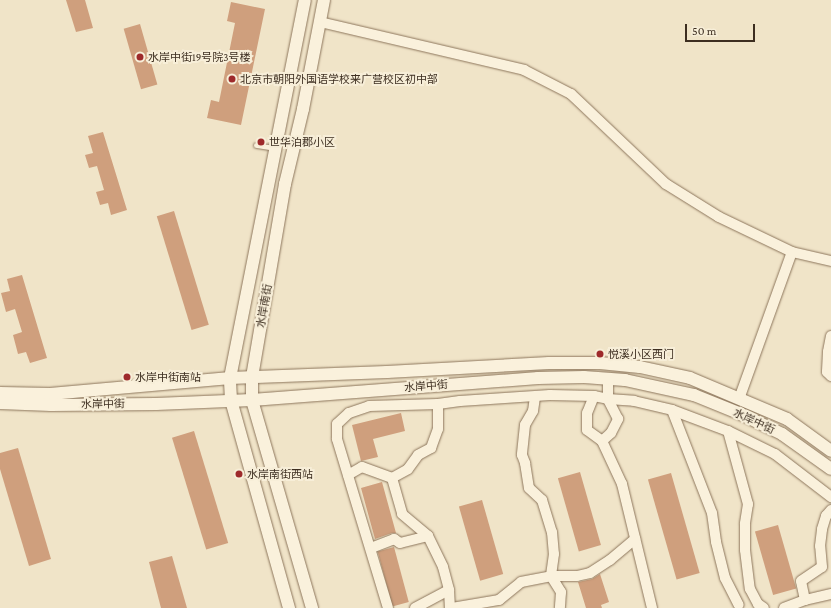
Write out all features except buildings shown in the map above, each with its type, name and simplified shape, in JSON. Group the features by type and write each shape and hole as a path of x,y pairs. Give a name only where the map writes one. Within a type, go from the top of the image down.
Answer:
{"street":[{"name":"水岸南街","path":"289,608 231,400 230,378 305,0"},
{"name":"水岸南街","path":"312,608 252,400 252,377 285,184 303,109 324,0"},
{"path":"320,22 524,70 571,94 666,184 719,217 792,252 831,261"},
{"path":"738,399 792,252"},
{"path":"831,336 828,352 827,372 831,376"},
{"name":"水岸中街","path":"0,393 50,394 230,378 549,363 600,363 640,367 690,378 787,419 831,451"},
{"name":"水岸中街","path":"0,403 51,405 252,400 538,378 584,377 625,380 694,396 741,414 782,434 831,469"},
{"path":"602,440 610,433 618,418 608,399 608,379"},
{"path":"594,396 586,413 587,430 602,440 622,484 652,608"},
{"path":"388,608 337,438 337,424 348,413 369,406 438,404 460,401 535,397 594,396 608,399 634,401 672,410 728,431 775,454 831,497"},
{"path":"535,397 533,410 525,425 522,455 529,488 542,500 552,532 554,554 551,576 561,592 560,608"},
{"path":"348,475 362,467 392,478 408,469 418,455 431,448 438,429 438,404"},
{"path":"672,410 712,513 716,542 725,578 739,607 761,606 750,588 745,550 745,524 748,504 728,431"},
{"path":"392,478 402,514 428,536 443,568 449,590 451,608 476,606 499,600 521,582 551,576 577,576 590,573 610,560 635,540"},
{"path":"805,600 801,581 822,567 820,546 822,529 826,516 831,510"},
{"path":"371,548 394,539 400,543 428,536"},
{"path":"415,608 449,590"},
{"path":"784,608 805,600 831,594"}],"lane":[{"path":"256,145 276,148"}],"place":[{"name":"水岸中街19号院3号楼","path":"140,57"},
{"name":"北京市朝阳外国语学校来广营校区初中部","path":"232,79"},
{"name":"世华泊郡小区","path":"261,142"},
{"name":"悦溪小区西门","path":"600,354"},
{"name":"水岸中街南站","path":"127,377"},
{"name":"水岸南街西站","path":"239,474"}]}
